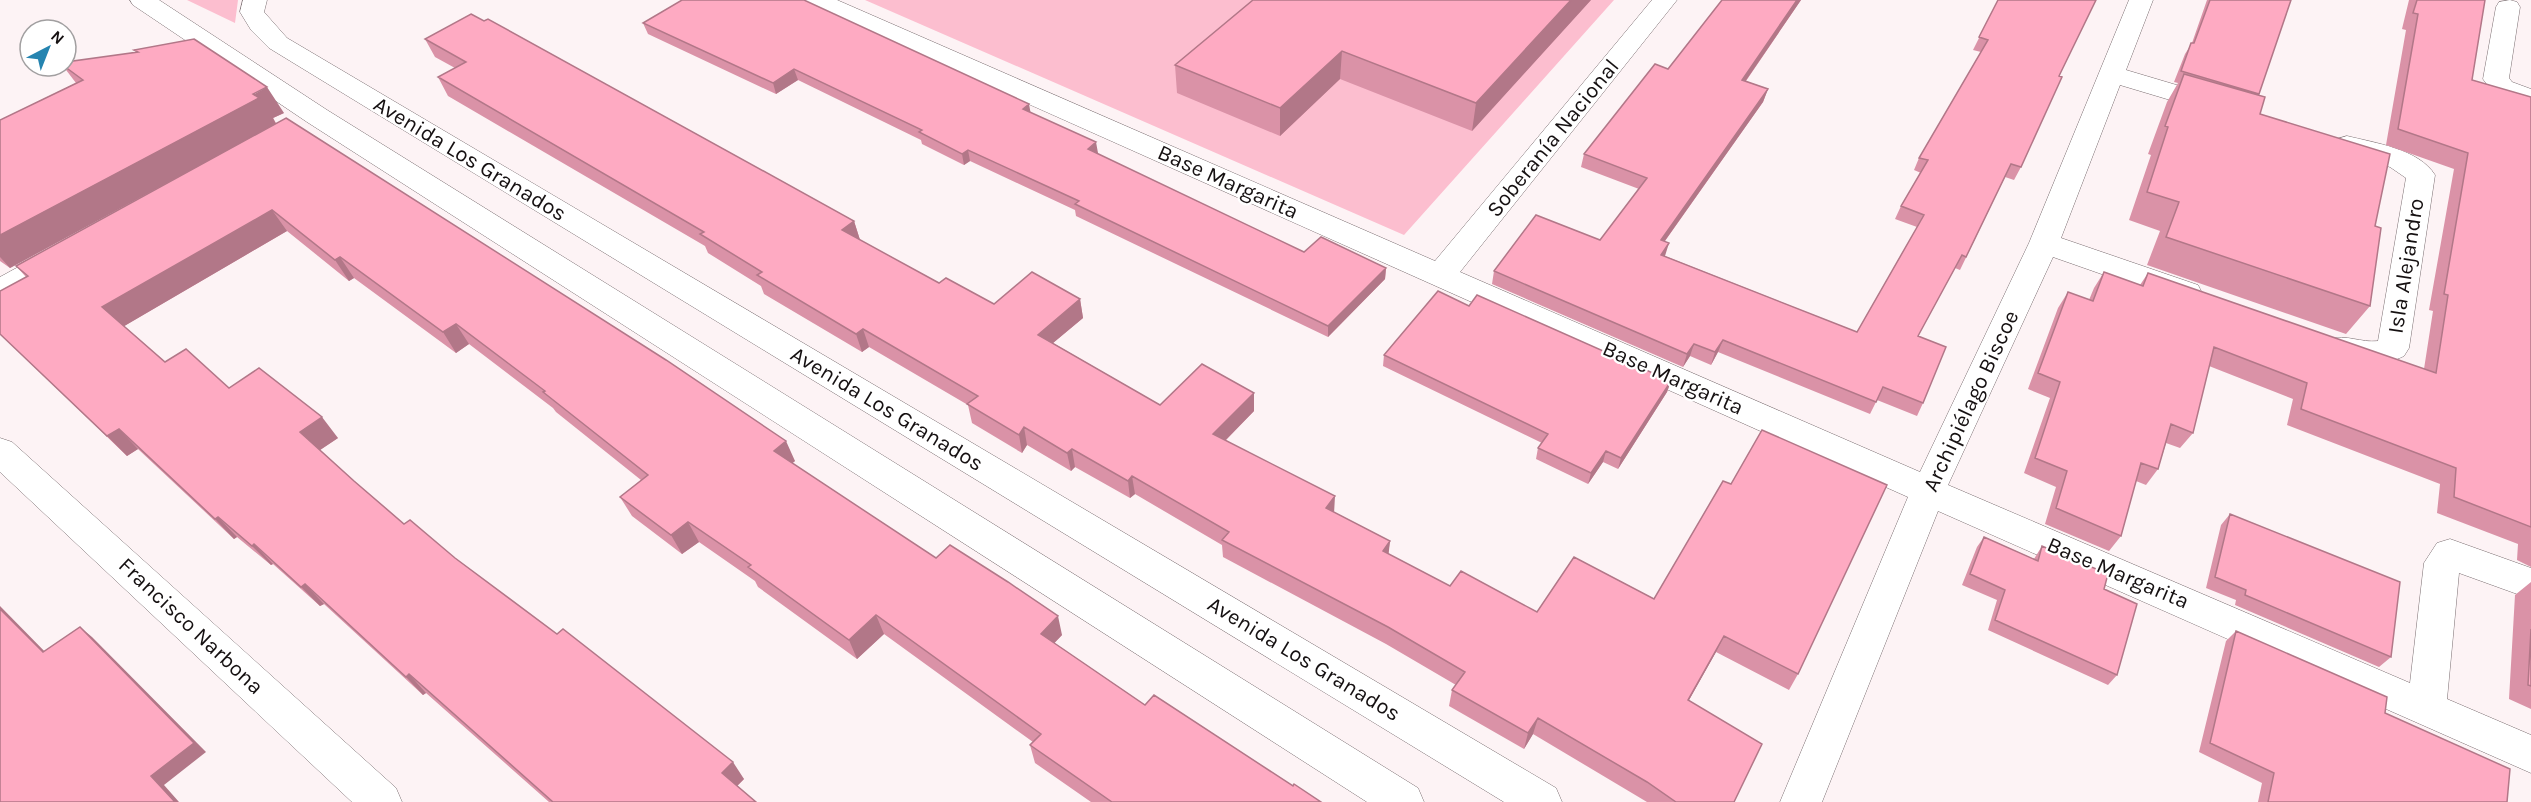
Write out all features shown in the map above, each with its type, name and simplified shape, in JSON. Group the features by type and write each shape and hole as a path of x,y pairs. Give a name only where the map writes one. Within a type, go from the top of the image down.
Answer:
{"street":[{"name":"Avenida Los Granados","path":"142,0 317,116 1403,802"},
{"name":"Avenida Los Granados","path":"255,0 252,12 260,25 278,43 1541,802"},
{"name":"Base Margarita","path":"816,0 1928,491 2531,754"},
{"name":"Soberanía Nacional","path":"1440,276 1665,0"},
{"name":"Archipiélago Biscoe","path":"1801,802 1928,491 2044,243 2141,0"},
{"path":"2483,0 2519,10 2496,79 2503,88 2531,98"},
{"path":"2113,74 2246,114"},
{"path":"286,133 359,92"},
{"name":"Isla Alejandro","path":"2312,337 2357,352 2382,355 2393,348 2421,175 2400,161 2323,138"},
{"path":"2044,243 2212,302"},
{"path":"0,290 82,245"},
{"name":"Francisco Narbona","path":"0,451 381,802"},
{"path":"2427,707 2442,563 2446,558 2450,554 2469,559 2531,584"}],"shaded area":[{"path":"187,0 238,0 235,23"},
{"path":"865,0 1614,0 1404,235"}],"building":[{"path":"682,0 804,0 1029,104 1023,109 1096,142 1088,149 1304,252 1321,237 1386,268 1328,326 1075,204 1079,201 968,150 962,154 919,132 922,130 794,69 773,83 643,23"},
{"path":"1253,0 1571,0 1476,103 1342,51 1280,108 1175,65"},
{"path":"1722,0 1797,0 1742,80 1768,89 1661,240 1669,243 1661,255 1857,332 1924,215 1901,206 1928,160 1919,158 1988,40 1979,37 1998,0 2096,0 2059,76 2062,77 2021,167 2011,164 1966,257 1962,255 1918,336 1946,347 1923,403 1883,387 1876,402 1723,340 1715,352 1694,344 1687,354 1494,271 1536,215 1600,240 1647,178 1584,154 1655,64 1668,69"},
{"path":"2210,0 2291,0 2259,94 2181,71"},
{"path":"2417,0 2485,0 2472,80 2531,97 2531,527 2454,497 2456,468 2301,409 2307,383 2214,347 2193,433 2171,424 2158,469 2141,463 2121,536 2056,508 2067,471 2035,458 2060,382 2038,373 2068,292 2093,301 2104,272 2143,286 2148,273 2436,373 2448,295 2444,294 2468,153 2398,129 2418,14 2413,13"},
{"path":"471,14 484,21 488,19 854,221 842,230 939,283 946,278 994,304 1032,272 1080,299 1038,335 1160,405 1202,364 1254,393 1213,434 1335,496 1326,508 1390,541 1383,551 1450,586 1461,571 1537,612 1574,557 1654,599 1723,481 1731,484 1762,430 1887,485 1798,674 1724,636 1688,700 1762,744 1734,802 1676,802 1647,782 1538,718 1528,733 1452,690 1465,672 1388,627 1222,540 1229,532 1132,476 1128,481 1072,449 1067,453 1024,427 1019,435 967,404 978,396 863,329 856,334 757,275 762,272 700,234 704,232 438,77 466,62 425,39"},
{"path":"194,39 267,87 253,94 259,98 0,235 0,120 83,80 78,76 78,60 138,52 134,50"},
{"path":"2184,74 2265,97 2260,114 2390,154 2375,226 2381,228 2370,306 2166,237 2179,202 2147,192 2168,127 2165,126"},
{"path":"286,118 666,360 786,441 774,451 936,558 950,545 1058,616 1041,634 1145,705 1154,695 1321,802 1112,802 1030,745 1041,734 876,615 849,640 748,567 751,565 688,522 671,535 620,497 648,475 543,392 545,391 456,324 443,332 340,257 335,260 272,210 102,307 165,362 186,349 229,388 259,368 322,417 300,432 354,481 404,524 410,520 455,558 557,634 563,629 733,762 722,773 756,802 553,802 409,674 406,677 305,584 301,587 254,544 252,546 218,517 215,519 119,429 107,436 0,334 0,291 28,276 16,266"},
{"path":"1438,291 1469,306 1477,295 1671,381 1621,458 1606,451 1591,473 1538,448 1548,434 1384,355"},
{"path":"2230,514 2400,582 2391,657 2245,595 2246,590 2215,577"},
{"path":"1984,537 2038,561 2042,546 2108,574 2104,589 2137,604 2117,675 1995,620 2005,590 1970,574"},
{"path":"0,609 43,652 80,627 194,743 151,776 175,802 0,802"},
{"path":"2531,629 2531,686 2528,685"},
{"path":"2236,631 2387,697 2385,713 2510,769 2507,802 2268,802 2274,773 2210,743"}]}
